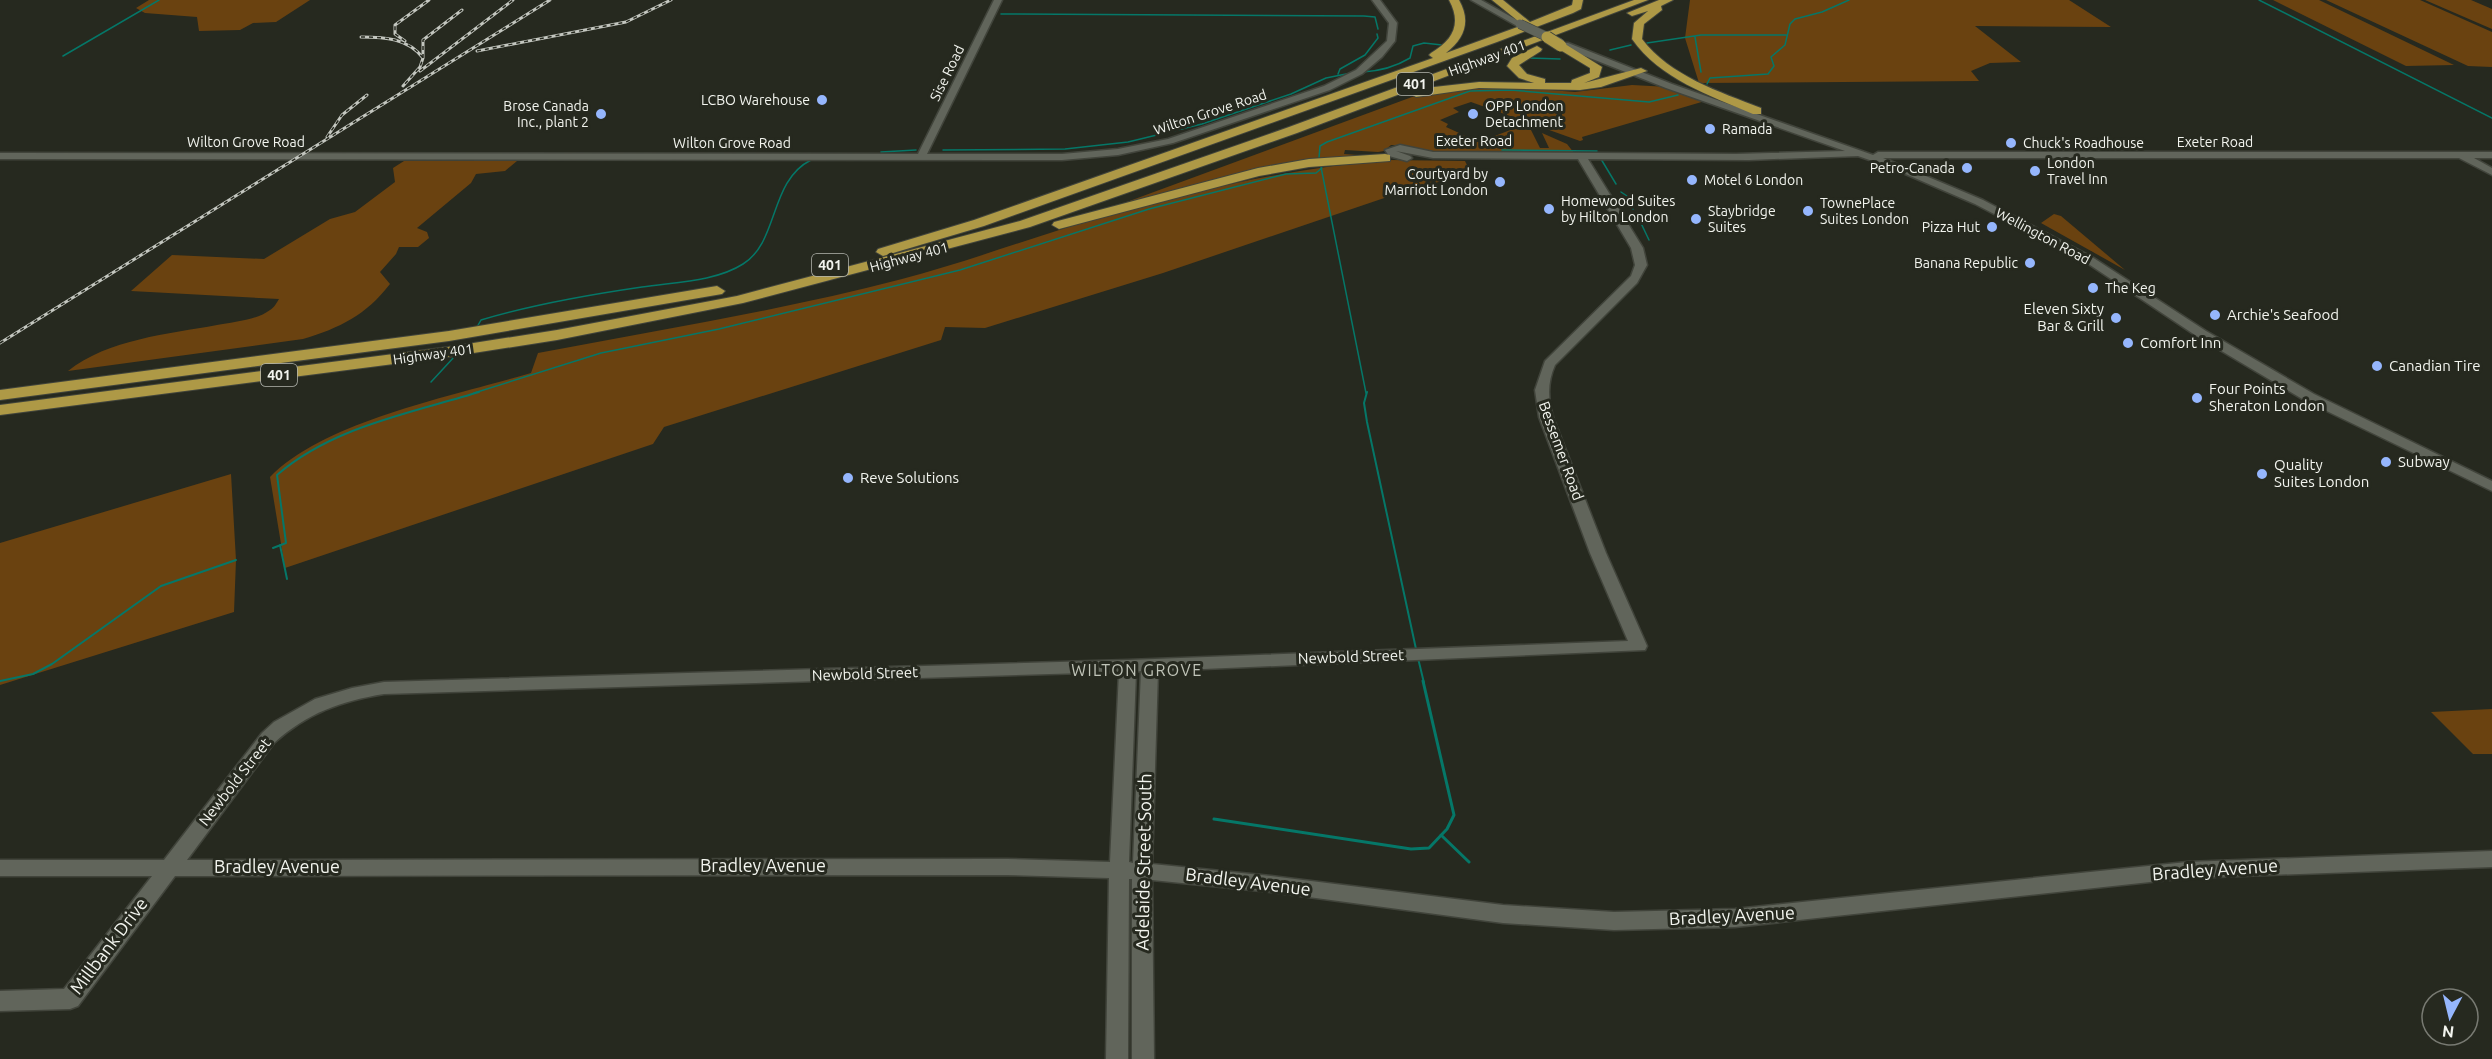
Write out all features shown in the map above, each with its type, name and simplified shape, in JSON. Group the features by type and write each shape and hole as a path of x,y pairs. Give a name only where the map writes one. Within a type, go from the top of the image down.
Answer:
{"highway":[{"path":"1357,89 1445,50 1458,38 1462,27 1461,13 1454,0"},
{"path":"1497,0 1523,23"},
{"path":"879,254 891,248 979,223 1542,22 1577,7 1578,0"},
{"name":"Highway 401","path":"0,395 399,346 565,320 746,286 879,254 1017,216 1160,169 1628,0"},
{"name":"Highway 401","path":"0,410 448,352 569,333 738,300 948,247 1025,224 1293,130 1643,0"},
{"path":"1547,37 1565,45 1596,67 1595,75 1578,81 1545,81 1523,76 1513,66 1516,60 1532,51 1668,0"},
{"path":"1673,0 1651,11 1640,21 1637,37 1647,55 1680,78 1757,111"},
{"path":"1293,130 1406,96 1436,90 1500,84 1580,87 1597,85 1638,72"},
{"path":"738,300 771,296 909,265 1258,172 1328,161 1385,158"}],"main road":[{"name":"Sise Road","path":"921,157 998,0"},
{"name":"Wilton Grove Road","path":"0,156 1062,157 1118,152 1170,141 1327,88 1359,72 1379,56 1391,41 1393,23 1376,0"},
{"path":"1476,0 1523,23"},
{"path":"1483,0 1547,37"},
{"name":"Wellington Road","path":"1523,23 1565,45 1880,157 1979,202 2088,259 2202,334 2309,397 2492,487"},
{"name":"Wellington Road","path":"1638,72 1757,111 1955,185 2102,261 2212,332 2320,394 2492,478"},
{"name":"Exeter Road","path":"1407,158 1392,154 1390,150 1403,147 1425,155 1581,156 2492,155"},
{"path":"2461,155 2492,172"},
{"name":"Exeter Road","path":"1385,158 1581,156"},
{"name":"Bessemer Road","path":"1581,156 1637,248 1642,259 1642,268 1633,281 1549,364 1543,380 1541,396 1546,417 1598,553 1639,646"},
{"name":"Newbold Street","path":"169,867 248,762 277,729 310,707 352,693 384,688 1128,666 1639,646"},
{"name":"Adelaide Street South","path":"1143,1059 1142,871 1150,665"},
{"name":"Adelaide Street South","path":"1118,1059 1119,870 1128,666"},
{"name":"Bradley Avenue","path":"0,868 1006,867 1119,870 1271,884 1503,914 1614,921 1734,918 2187,870 2492,859"},
{"name":"Millbank Drive","path":"0,1001 70,999 169,867"}],"shaded area":[{"path":"149,0 310,0 276,22 253,23 240,30 199,31 197,17 145,13 136,8"},
{"path":"1690,0 2069,0 2111,27 1975,26 2021,62 1990,63 1971,71 1979,81 1699,83 1685,38"},
{"path":"2273,0 2319,0 2454,65 2406,66"},
{"path":"2326,0 2420,0 2492,32 2492,67 2468,66"},
{"path":"2425,0 2471,0 2492,9 2492,29"},
{"path":"1632,85 1669,87 1705,101 1582,137 1583,140 1580,141 1471,102 1453,108 1459,112 1440,120 1448,124 1446,127 1479,142 1513,129 1506,126 1516,123 1530,128 1540,148 1549,148 1542,133 1567,144 1574,153 1427,153 1401,145 1391,145 1384,151 1378,152 1345,150 1344,154 1373,156 1275,165 1124,203 1412,97 1459,88 1499,86 1575,92"},
{"path":"1390,160 1465,161 1471,173 1402,192 1163,273 985,328 945,327 941,340 664,427 653,444 285,568 270,477 294,457 357,425 393,412 531,373 538,353 721,319 902,279 1115,213 1217,187 1286,173"},
{"path":"404,161 517,161 505,171 476,174 471,183 417,228 427,232 429,238 418,247 399,247 396,254 380,272 390,284 362,312 340,325 303,339 68,371 101,352 139,339 245,320 273,308 279,299 131,291 172,255 264,259 330,219 355,212 395,182 393,168"},
{"path":"2054,214 2061,216 2125,270 2041,223"},
{"path":"231,474 236,560 234,612 0,685 0,543"},
{"path":"2492,709 2492,754 2473,754 2431,712"}],"waterway":[{"path":"63,56 159,0"},
{"path":"1707,84 1710,78 1768,74 1774,66 1771,57 1785,45 1790,24 1795,19 1822,12 1849,0"},
{"path":"2259,0 2492,118"},
{"path":"1001,14 1364,16 1375,17 1378,29"},
{"path":"1338,74 1340,69 1365,55 1378,38 1377,34"},
{"path":"1647,43 1701,35 1786,35"},
{"path":"1695,37 1701,72"},
{"path":"1363,72 1387,68 1410,58 1413,46 1424,43 1442,45"},
{"path":"1610,50 1631,45"},
{"path":"1529,58 1560,59"},
{"path":"943,150 1065,149 1128,142 1202,124 1291,94 1326,78 1351,73"},
{"path":"1319,158 1320,146 1327,142 1470,91 1511,90 1649,102 1678,95"},
{"path":"881,152 916,150"},
{"path":"1502,150 1597,151"},
{"path":"1601,159 1616,184"},
{"path":"477,327 481,320 541,305 601,293 707,278 732,270 755,254 763,241 788,182 797,170 811,160"},
{"path":"846,160 877,160"},
{"path":"474,393 601,353 719,329 960,270 1149,209 1286,174 1316,173 1321,169"},
{"path":"1321,169 1366,393"},
{"path":"1621,192 1627,196 1633,209"},
{"path":"1639,219 1649,240"},
{"path":"431,382 455,356"},
{"path":"280,545 286,543 277,475 322,445 347,433 373,423 479,392"},
{"path":"1367,392 1364,403 1367,422 1416,649"},
{"path":"273,548 280,545"},
{"path":"280,545 287,579"},
{"path":"0,681 33,674 52,664 161,586 236,560"},
{"path":"1418,658 1424,683"},
{"path":"1423,681 1454,815 1441,835"},
{"path":"1214,819 1411,849 1429,848 1441,835"},
{"path":"1441,835 1469,862"}],"railway":[{"path":"405,41 395,34 395,25 429,0"},
{"path":"420,71 513,0"},
{"path":"0,343 550,0"},
{"path":"477,51 626,22 671,0"},
{"path":"423,58 423,40 462,10"},
{"path":"361,37 395,40 410,46 423,58"},
{"path":"403,86 420,67 423,58"},
{"path":"327,137 342,115 367,95"}],"place":[{"name":"LCBO Warehouse","path":"822,100"},
{"name":"Brose Canada Inc., plant 2","path":"601,114"},
{"name":"OPP London Detachment","path":"1473,114"},
{"name":"Ramada","path":"1710,129"},
{"name":"Chuck's Roadhouse","path":"2011,143"},
{"name":"Petro-Canada","path":"1967,168"},
{"name":"London Travel Inn","path":"2035,171"},
{"name":"Motel 6 London","path":"1692,180"},
{"name":"Courtyard by Marriott London","path":"1500,182"},
{"name":"Homewood Suites by Hilton London","path":"1549,209"},
{"name":"TownePlace Suites London","path":"1808,211"},
{"name":"Staybridge Suites","path":"1696,219"},
{"name":"Pizza Hut","path":"1992,227"},
{"name":"Banana Republic","path":"2030,263"},
{"name":"The Keg","path":"2093,288"},
{"name":"Archie's Seafood","path":"2215,315"},
{"name":"Eleven Sixty Bar & Grill","path":"2116,318"},
{"name":"Comfort Inn","path":"2128,343"},
{"name":"Canadian Tire","path":"2377,366"},
{"name":"Four Points Sheraton London","path":"2197,398"},
{"name":"Subway","path":"2386,462"},
{"name":"Quality Suites London","path":"2262,474"},
{"name":"Reve Solutions","path":"848,478"}],"district":[{"name":"WILTON GROVE","path":"1137,670"}]}
